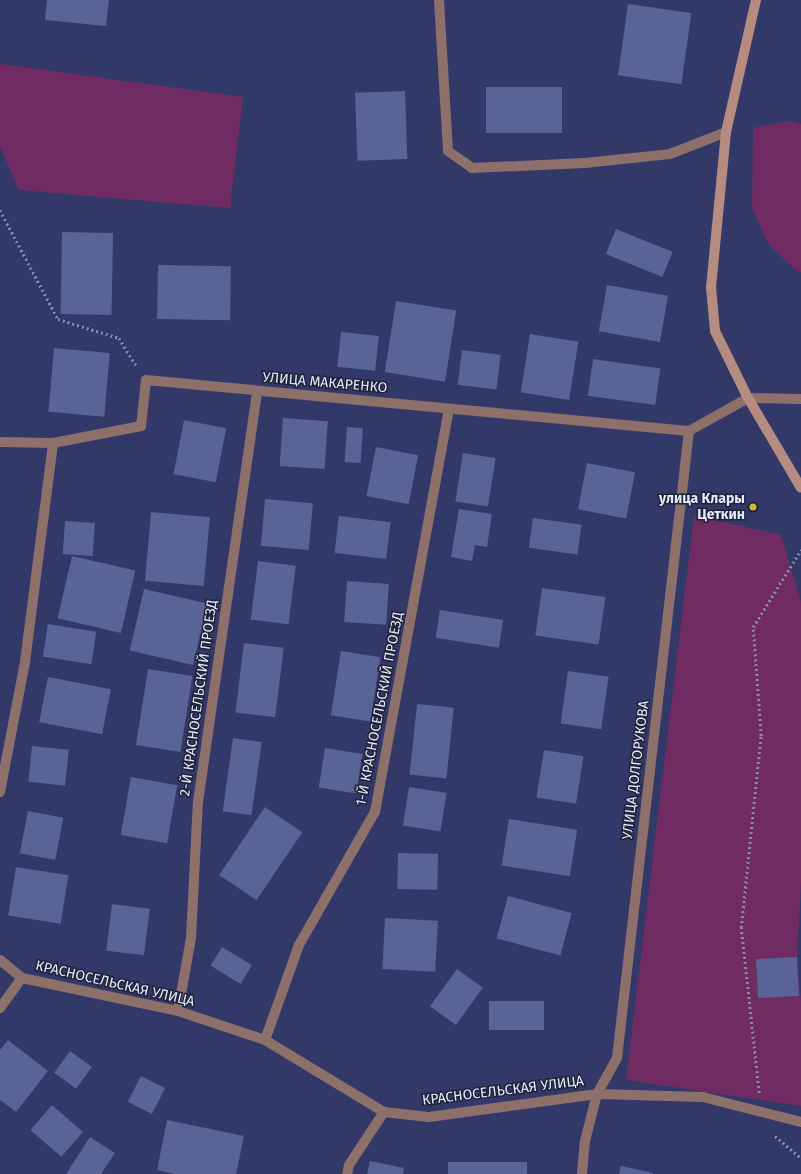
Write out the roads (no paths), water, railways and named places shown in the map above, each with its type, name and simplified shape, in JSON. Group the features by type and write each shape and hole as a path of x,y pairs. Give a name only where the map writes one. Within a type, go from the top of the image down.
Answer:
{"main road":[{"path":"756,0 726,132 712,294 715,331 748,398 801,488"}],"street":[{"path":"439,0 448,151 472,168 585,163 670,154 726,132"},
{"name":"УЛИЦА МАКАРЕНКО","path":"53,443 141,426 146,380 689,431"},
{"name":"2-Й КРАСНОСЕЛЬСКИЙ ПРОЕЗД","path":"178,1011 191,938 198,802 257,391"},
{"path":"689,431 748,398 801,399"},
{"name":"1-Й КРАСНОСЕЛЬСКИЙ ПРОЕЗД","path":"265,1040 299,945 375,812 389,748 449,409"},
{"name":"УЛИЦА ДОЛГОРУКОВА","path":"582,1174 585,1141 597,1094 618,1058 689,431"},
{"path":"0,442 53,443 25,662 0,792"},
{"name":"КРАСНОСЕЛЬСКАЯ УЛИЦА","path":"0,960 22,978 178,1011 265,1040 384,1112 429,1117 597,1094 704,1097 801,1122"},
{"path":"0,1008 22,978"},
{"path":"347,1174 349,1165 384,1112"}],"place":[{"name":"улица Клары Цеткин","path":"753,507"}]}
